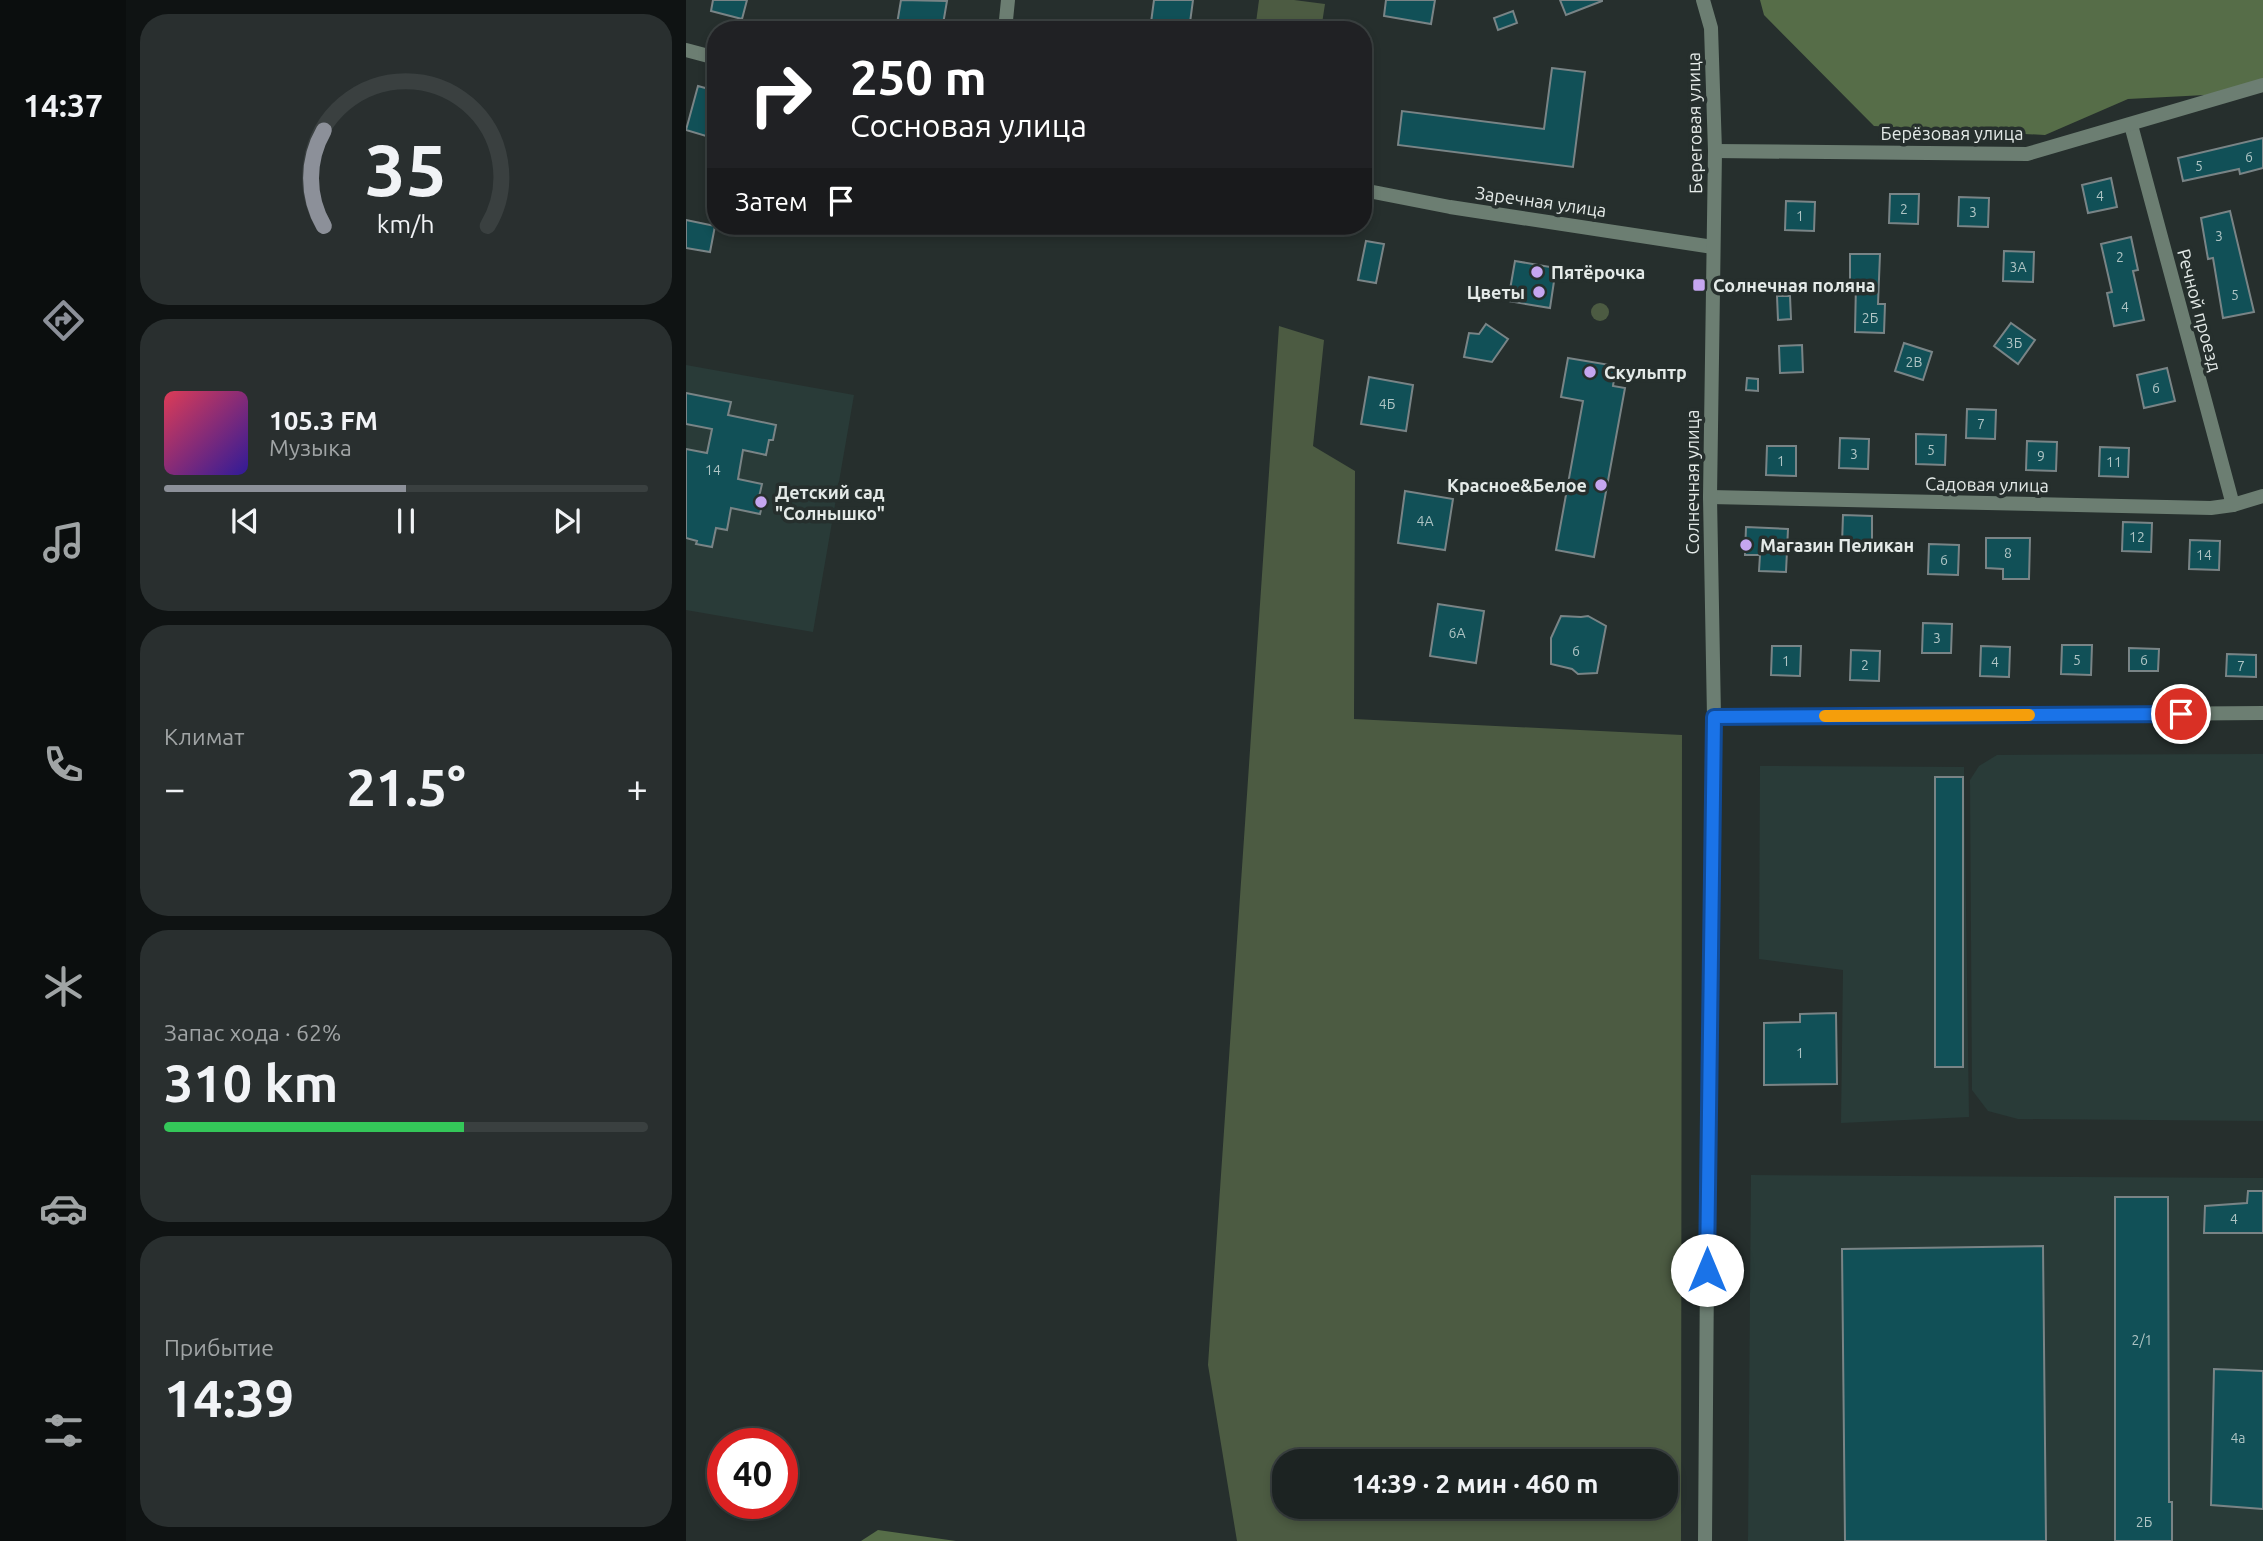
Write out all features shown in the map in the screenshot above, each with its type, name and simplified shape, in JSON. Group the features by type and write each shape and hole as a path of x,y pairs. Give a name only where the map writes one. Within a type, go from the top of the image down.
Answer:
{"street":[{"path":"1006,21 1008,0"},
{"name":"Береговая улица","path":"1703,0 1712,28 1715,150 1713,247"},
{"path":"686,50 707,56"},
{"name":"Берёзовая улица","path":"1715,150 2027,153 2263,85"},
{"name":"Речной проезд","path":"2131,125 2233,505"},
{"name":"Заречная улица","path":"1372,192 1450,207 1713,247"},
{"name":"Солнечная улица","path":"1705,1541 1714,717 1710,497 1713,247"},
{"name":"Садовая улица","path":"1710,497 2211,508 2263,496"},
{"path":"1714,717 2263,713"}],"shaded area":[{"name":"Детский сад \"Солнышко\"","path":"686,365 854,395 813,632 686,610"},
{"path":"2263,754 2263,1121 2018,1119 1988,1111 1972,1090 1970,780 1979,766 1997,755"},
{"path":"1760,766 1964,767 1969,1117 1841,1123 1843,970 1759,959"},
{"path":"1751,1175 2263,1178 2263,1541 1748,1541"}],"green space":[{"path":"1259,0 1294,0 1325,4 1322,21 1256,21"},
{"path":"1760,0 2263,0 2263,92 2128,99 2045,135 1874,126 1764,15"},
{"path":"1600,303 1606,306 1609,312 1606,318 1600,321 1594,318 1591,312 1594,306"},
{"path":"1279,326 1324,340 1313,446 1355,471 1354,719 1682,735 1681,1541 1237,1541 1208,1365"},
{"path":"878,1530 956,1541 861,1541"}],"building":[{"path":"713,0 747,0 742,19 711,11"},
{"path":"901,0 947,1 944,21 898,21"},
{"path":"1154,0 1193,0 1190,21 1151,21"},
{"path":"1386,0 1435,0 1431,24 1384,16"},
{"path":"1560,0 1602,0 1602,1 1566,15"},
{"path":"1513,11 1517,23 1498,30 1494,18"},
{"path":"1552,68 1585,72 1573,167 1398,145 1402,111 1544,129"},
{"path":"698,86 707,88 707,136 686,130"},
{"path":"2263,138 2263,168 2240,174 2239,169 2183,181 2178,158"},
{"path":"2111,178 2117,207 2088,213 2082,185"},
{"path":"1890,194 1919,194 1918,224 1889,223"},
{"path":"1959,197 1989,198 1988,227 1958,226"},
{"path":"1786,201 1815,202 1814,231 1785,230"},
{"path":"2230,211 2254,312 2223,318 2213,258 2208,259 2201,218"},
{"path":"686,220 707,224 707,235 713,235 710,252 686,248"},
{"path":"2131,237 2138,270 2133,271 2144,320 2114,326 2107,293 2112,292 2101,244"},
{"path":"1366,241 1384,244 1376,283 1358,280"},
{"path":"2004,251 2034,252 2033,282 2003,281"},
{"path":"1850,254 1880,254 1878,304 1885,304 1884,333 1855,332 1856,283 1850,283"},
{"path":"1515,261 1556,268 1550,308 1508,301"},
{"path":"1777,296 1790,296 1791,319 1778,320"},
{"path":"2011,323 2035,340 2018,364 1994,346"},
{"path":"1486,324 1508,339 1492,362 1464,357 1469,333 1479,334"},
{"path":"1904,343 1932,352 1923,380 1895,371"},
{"path":"1802,345 1803,372 1780,373 1779,346"},
{"path":"1568,358 1616,366 1613,386 1625,388 1594,557 1556,550 1583,401 1561,397"},
{"path":"2167,368 2175,401 2144,408 2137,375"},
{"path":"1369,377 1413,385 1406,431 1361,424"},
{"path":"1747,378 1758,379 1758,391 1746,390"},
{"path":"686,393 731,402 728,415 776,425 766,455 743,450 738,479 762,484 759,497 764,498 760,514 731,508 727,530 716,528 712,547 696,544 697,541 686,538 686,449 707,453 712,429 686,424"},
{"path":"1967,409 1996,410 1995,439 1966,438"},
{"path":"1916,434 1946,435 1945,465 1916,464"},
{"path":"1840,438 1869,439 1868,469 1839,468"},
{"path":"2027,441 2057,442 2056,471 2026,470"},
{"path":"1767,446 1796,446 1796,476 1766,475"},
{"path":"2100,447 2129,448 2128,477 2099,476"},
{"path":"1405,491 1453,499 1445,550 1398,543"},
{"path":"1843,515 1872,516 1872,545 1842,544"},
{"path":"2123,522 2152,523 2151,552 2122,551"},
{"path":"1746,527 1788,529 1786,572 1759,571 1760,555 1745,555"},
{"path":"1986,538 2030,538 2029,579 2003,579 2003,569 1986,568"},
{"path":"2190,540 2220,541 2219,570 2189,569"},
{"path":"1929,544 1959,545 1958,575 1928,574"},
{"path":"1438,604 1484,611 1476,663 1430,656"},
{"path":"1561,616 1588,616 1606,626 1597,673 1578,674 1572,669 1551,664 1551,638"},
{"path":"1923,623 1952,624 1951,653 1922,653"},
{"path":"2062,645 2092,645 2091,675 2061,674"},
{"path":"1772,646 1801,646 1800,676 1771,675"},
{"path":"1981,646 2010,647 2009,677 1980,676"},
{"path":"2129,648 2159,649 2158,671 2129,671"},
{"path":"1851,650 1880,651 1879,681 1850,680"},
{"path":"2227,654 2256,655 2256,677 2226,676"},
{"path":"1935,777 1963,777 1963,1067 1935,1067"},
{"path":"1836,1013 1837,1084 1764,1085 1764,1023 1800,1022 1800,1014"},
{"path":"2248,1191 2263,1191 2263,1233 2204,1233 2205,1206 2247,1203"},
{"path":"2115,1197 2168,1197 2169,1502 2172,1502 2172,1541 2115,1541"},
{"path":"2043,1246 2046,1541 1845,1541 1842,1249"},
{"path":"2214,1369 2263,1371 2263,1509 2211,1505"}],"slow traffic":[{"path":"1825,716 2029,715"}],"place":[{"name":"Пятёрочка","path":"1537,272"},
{"name":"Солнечная поляна","path":"1699,285"},
{"name":"Цветы","path":"1539,292"},
{"name":"Скульптр","path":"1590,372"},
{"name":"Красное&Белое","path":"1601,485"},
{"name":"Детский сад \"Солнышко\"","path":"761,502"},
{"name":"Магазин Пеликан","path":"1746,545"}],"route":[{"path":"1707,1270 1714,717 2181,714"}]}
